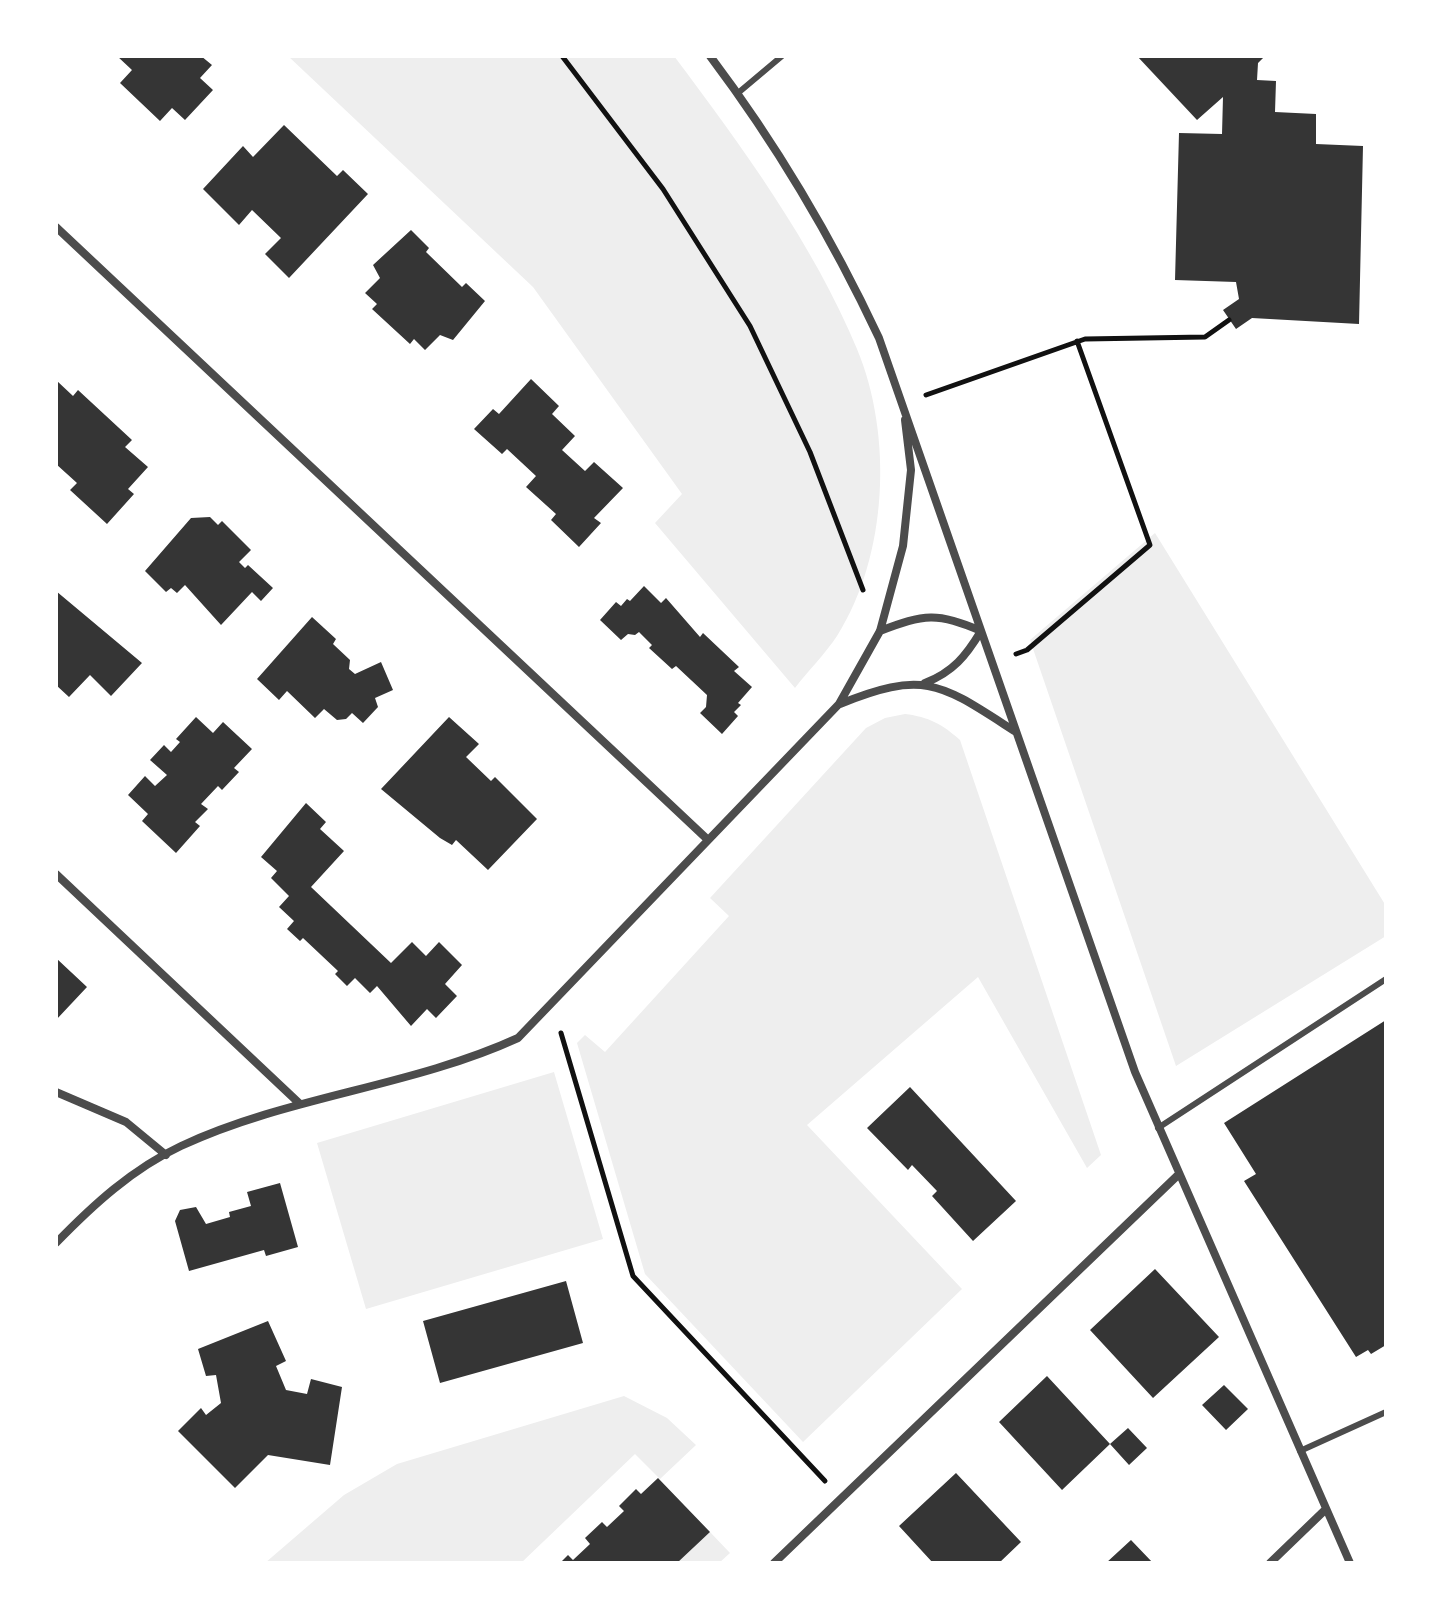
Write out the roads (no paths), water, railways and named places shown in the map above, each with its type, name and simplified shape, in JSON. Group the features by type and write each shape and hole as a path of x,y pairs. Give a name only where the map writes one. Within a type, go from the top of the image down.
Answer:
{"street":[{"path":"710,56 738,93 831,239 879,338 1157,1128 1350,1563"},
{"path":"56,227 707,839"},
{"path":"56,1243 108,1191 180,1146 300,1104 481,1055 518,1038 839,704 880,631 910,510 911,470 903,403"},
{"path":"880,631 914,618 931,616 948,617 981,631"},
{"path":"839,704 877,689 925,683 941,677 963,659 981,631"},
{"path":"925,683 977,707 1016,732"},
{"path":"56,874 300,1104"},
{"path":"56,1092 126,1122 166,1155"},
{"path":"774,1563 1178,1175"},
{"path":"1270,1563 1326,1509"}],"lane":[{"path":"738,93 782,56"},
{"path":"1157,1128 1386,979"},
{"path":"1300,1451 1386,1412"}]}
